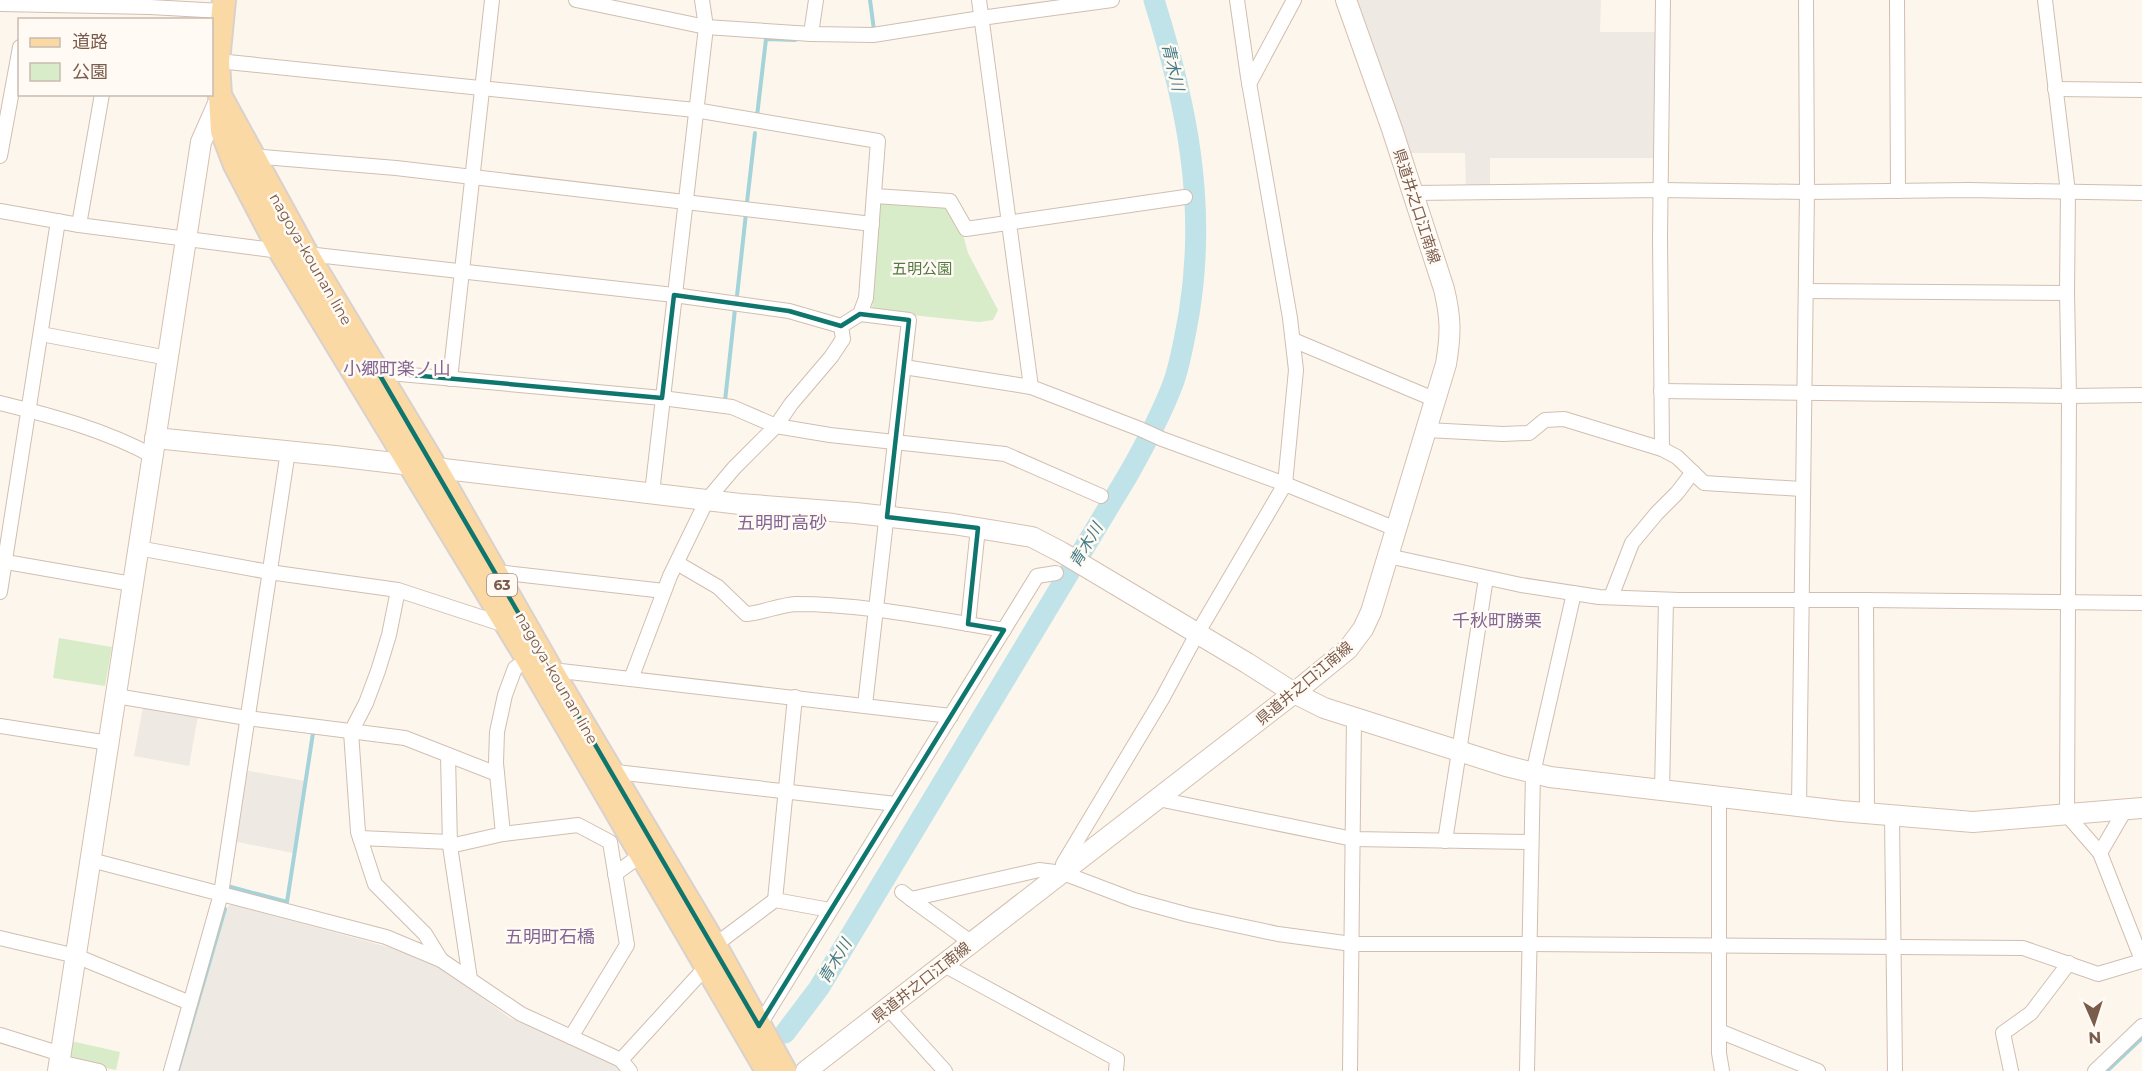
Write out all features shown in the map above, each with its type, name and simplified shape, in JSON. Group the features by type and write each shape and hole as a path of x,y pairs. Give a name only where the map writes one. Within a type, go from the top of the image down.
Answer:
{"main road":[{"name":"nagoya-kounan line","path":"223,5 218,61 222,131 231,157 280,251 528,660 767,1071"},
{"name":"nagoya-kounan line","path":"221,98 307,254 436,468 553,673 715,945 785,1071"}],"street":[{"path":"450,379 492,0"},
{"path":"576,0 600,2 706,27 811,34 873,35 1112,0"},
{"path":"652,493 706,27 702,0"},
{"path":"811,34 816,0"},
{"path":"979,0 1031,387"},
{"path":"1063,873 1063,864 1162,699 1197,634 1285,484 1296,370 1237,0"},
{"path":"1249,84 1294,0"},
{"name":"県道井之口江南線","path":"806,1071 1294,693 1348,649 1363,629 1371,612 1446,364 1450,314 1413,193 1346,0"},
{"path":"1662,449 1661,190 1664,0"},
{"path":"1799,806 1807,192 1806,0"},
{"path":"1897,0 1898,191"},
{"path":"972,943 907,896 1039,870 1063,873 1134,900 1189,915 1278,934 1352,944 2023,948 2098,974 2142,961 2100,853 2067,814 2068,192 2045,0"},
{"path":"0,3 117,9 223,5"},
{"path":"24,18 27,4"},
{"path":"0,156 18,58"},
{"path":"218,61 695,110 878,141 866,298 860,314 842,326 789,311 674,295 307,254"},
{"path":"2055,90 2142,90"},
{"path":"79,225 102,96"},
{"path":"59,1063 201,142 221,98"},
{"path":"252,156 396,168 872,224"},
{"path":"1413,193 1661,190 2142,194"},
{"path":"874,196 950,201 966,229 1185,196"},
{"path":"0,211 79,225 280,251"},
{"path":"0,592 2,561 29,410 58,221"},
{"path":"1806,291 2067,293"},
{"path":"860,314 909,320 865,705"},
{"path":"630,679 676,563 707,500 734,468 776,426 837,348 843,339 842,326"},
{"path":"40,334 168,358"},
{"path":"1293,340 1436,400"},
{"path":"904,367 1031,387 1396,529"},
{"path":"378,372 662,398 732,407 776,426 830,435 1005,454 1101,496"},
{"path":"1661,391 2142,395"},
{"path":"0,403 78,424 128,443 154,447 288,452 409,464 707,500 887,517 1032,537 1061,552 1294,693 1324,708 1550,777 1892,816 1973,822 2133,809"},
{"path":"1427,430 1529,433 1545,420 1564,419 1662,449 1677,457 1704,483 1802,489"},
{"path":"171,1071 221,894 288,452"},
{"path":"1611,597 1632,543 1657,513 1677,494 1693,472"},
{"path":"968,624 978,528"},
{"path":"138,548 269,572 398,590 505,625"},
{"path":"1388,556 1486,578 1611,597 1666,600 2142,603"},
{"path":"2,561 132,584"},
{"path":"676,563 718,587 746,614 761,613 793,604 875,610 1004,630"},
{"path":"498,578 506,573 664,591"},
{"path":"759,1026 1037,576 1056,573"},
{"path":"1446,841 1486,578"},
{"path":"398,590 389,635 378,671 351,732 360,838 375,884 425,933 441,960"},
{"path":"1527,1071 1533,773 1574,593"},
{"path":"1662,790 1666,600"},
{"path":"1866,600 1867,813"},
{"path":"503,834 496,763 497,732 505,695 515,668 528,660"},
{"path":"553,673 561,671 951,716"},
{"path":"116,696 247,718 405,738 498,774"},
{"path":"775,900 795,697"},
{"path":"1350,1071 1354,717"},
{"path":"0,726 109,743"},
{"path":"448,755 450,844 470,979"},
{"path":"613,774 616,772 786,790 896,804"},
{"path":"1719,797 1719,1053 1722,1071"},
{"path":"1158,799 1353,839 1531,842"},
{"path":"2100,853 2133,809"},
{"path":"1892,816 1895,1071"},
{"path":"360,838 450,844 503,834 578,825 610,842 627,945 571,1037"},
{"path":"615,874 641,855"},
{"path":"91,860 386,937 441,960 521,1014 626,1065 706,967"},
{"path":"715,945 775,900 830,910"},
{"path":"0,938 76,956 190,1003"},
{"path":"2011,1071 2003,1034 2031,1013 2069,963"},
{"path":"944,965 1117,1059 1116,1071"},
{"path":"888,1008 945,1071"},
{"path":"2095,1071 2142,1026"},
{"path":"1719,1031 1818,1071"},
{"path":"0,1035 59,1063 99,1071"}],"highlighted area":[{"path":"674,295 789,311 841,326 860,314 909,320 887,517 978,528 968,624 1004,630 759,1026 378,372 662,398"}],"shaded area":[{"path":"1352,0 1601,0 1600,32 1655,32 1656,158 1490,158 1490,189 1466,189 1465,153 1405,153"},
{"path":"143,706 198,716 189,766 134,756"},
{"path":"244,770 305,781 293,853 232,841"},
{"path":"230,904 417,955 448,973 510,1018 618,1065 624,1071 179,1071"}],"green space":[{"name":"五明公園","path":"879,203 947,208 962,231 968,253 998,310 993,320 979,322 872,311"},
{"path":"59,638 112,647 105,686 53,678"},
{"path":"71,1041 120,1052 116,1070 76,1062 69,1054"}],"waterway":[{"path":"870,0 874,30"},
{"name":"青木川","path":"785,1033 819,988 1128,475 1159,417 1174,381 1186,331 1194,273 1195,194 1191,155 1176,78 1154,0"},
{"path":"757,116 766,39 795,40"},
{"path":"747,202 755,133"},
{"path":"737,296 746,213"},
{"path":"721,401 725,401 735,309"},
{"path":"231,887 287,902 313,733"},
{"path":"178,1070 225,909"},
{"path":"2107,1071 2142,1038"}],"district":[{"name":"小郷町楽ノ山","path":"397,369"},
{"name":"五明町高砂","path":"782,523"},
{"name":"千秋町勝栗","path":"1497,621"},
{"name":"五明町石橋","path":"550,937"}]}
